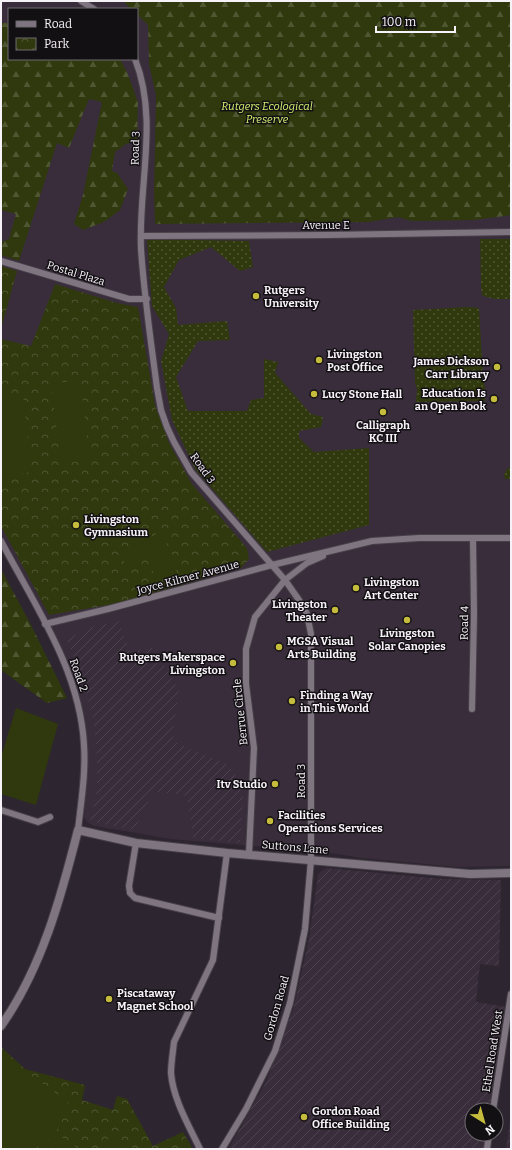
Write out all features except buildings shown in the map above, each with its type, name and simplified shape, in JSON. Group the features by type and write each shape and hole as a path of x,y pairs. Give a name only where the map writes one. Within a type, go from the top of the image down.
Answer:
{"street":[{"path":"81,1 92,8"},
{"name":"Road 3","path":"135,60 142,82 146,120 141,249 159,400 165,421 174,442 191,472 285,580 299,600 306,614 311,634 311,860"},
{"name":"Avenue E","path":"141,236 511,232"},
{"name":"Postal Plaza","path":"1,261 129,300 146,299"},
{"name":"Joyce Kilmer Avenue","path":"45,624 108,609 272,565 372,541 419,538 511,538"},
{"name":"Road 4","path":"472,709 474,614 473,538"},
{"name":"Road 2","path":"1,541 59,652 70,677 77,700 82,723 85,767 78,830"},
{"name":"Joyce Kilmer Avenue","path":"285,580 307,563 335,550"},
{"name":"Berrue Circle","path":"249,854 254,748 246,684 246,649 255,617 285,580"},
{"path":"1,810 38,822 50,817"},
{"path":"1,1026 28,980 44,943 62,894 78,830"},
{"name":"Suttons Lane","path":"78,830 136,843 227,853 470,874 511,873"},
{"path":"136,843 129,886 130,893 135,898 218,918"},
{"path":"200,1149 180,1105 174,1087 171,1074 172,1056 174,1042 213,960 216,948 218,918 227,853"},
{"name":"Gordon Road","path":"222,1149 246,1110 274,1051 290,1003 305,930 311,860"},
{"name":"Ethel Road West","path":"494,1102 511,994"}],"shaded area":[{"name":"Rutgers University","path":"1,1 511,1 511,866 458,867 362,858 324,852 171,839 94,826 87,822 84,817 87,745 80,700 73,677 49,622 1,534"},
{"path":"119,621 130,652 152,647 179,690 173,730 174,742 227,764 244,787 240,843 193,838 187,796 162,792 155,792 151,796 134,830 90,821 97,790 97,754 94,723 82,676 67,640 84,629"},
{"path":"327,868 443,879 501,880 499,966 480,964 476,1002 507,1007 493,1102 464,1102 464,1142 488,1142 487,1149 229,1148 266,1082 293,1010 309,939 318,875 321,871"},
{"path":"511,1114 511,1149 506,1149"}],"green space":[{"name":"Rutgers Ecological Preserve","path":"123,1 511,1 511,215 474,220 412,221 398,217 368,222 155,224 154,192 156,95 149,64 148,25 138,15 138,8 130,8"},
{"path":"1,23 8,23 8,60 121,60 127,72 138,102 137,141 126,144 115,152 112,171 117,173 128,189 120,210 104,222 83,230 74,224 83,195 102,102 89,99 69,148 57,143 19,261 1,255 1,242 9,239 16,214 1,210"},
{"path":"147,239 249,241 253,267 240,271 211,247 179,260 164,287 176,308 178,325 227,321 230,340 198,341 176,377 188,411 247,411 251,400 264,398 264,359 278,362 275,373 311,414 323,417 321,427 299,431 299,438 314,452 369,448 369,525 267,552 195,469 172,420 161,361 169,334 152,306"},
{"path":"480,239 511,239 511,299 486,297 482,295 481,287"},
{"path":"1,266 17,271 1,329"},
{"path":"55,284 117,303 138,307 155,405 169,443 192,484 247,548 249,559 241,568 114,604 49,615 1,526 1,339 31,346"},
{"path":"467,307 479,308 483,377 486,392 485,401 416,402 417,389 415,383 413,310"},
{"path":"80,380 90,461 61,463 51,384"},
{"path":"23,393 31,472 1,476 1,396"},
{"path":"511,467 511,479 505,479 504,474 508,468"},
{"path":"161,532 179,569 157,580 145,556 126,565 119,552"},
{"path":"1,569 31,625 67,698 47,703 1,670"},
{"path":"16,708 58,724 36,805 1,794 1,757"},
{"path":"1,1047 25,1069 85,1085 82,1100 113,1110 117,1096 127,1099 153,1146 183,1132 193,1149 1,1149"},
{"path":"4,1056 68,1102 60,1126 45,1143 32,1149 1,1149 1,1057"},
{"path":"60,1137 70,1141 78,1149 51,1149"},
{"path":"104,1138 137,1149 101,1149"}],"place":[{"name":"Rutgers University","path":"256,296"},
{"name":"Livingston Post Office","path":"319,360"},
{"name":"James Dickson Carr Library","path":"497,367"},
{"name":"Lucy Stone Hall","path":"314,394"},
{"name":"Education Is an Open Book","path":"494,399"},
{"name":"Calligraph KC III","path":"383,412"},
{"name":"Livingston Gymnasium","path":"76,525"},
{"name":"Livingston Art Center","path":"356,588"},
{"name":"Livingston Theater","path":"335,610"},
{"name":"Livingston Solar Canopies","path":"407,620"},
{"name":"MGSA Visual Arts Building","path":"279,647"},
{"name":"Rutgers Makerspace Livingston","path":"233,663"},
{"name":"Finding a Way in This World","path":"292,701"},
{"name":"Itv Studio","path":"275,784"},
{"name":"Facilities Operations Services","path":"270,821"},
{"name":"Piscataway Magnet School","path":"109,999"},
{"name":"Gordon Road Office Building","path":"304,1117"}]}
